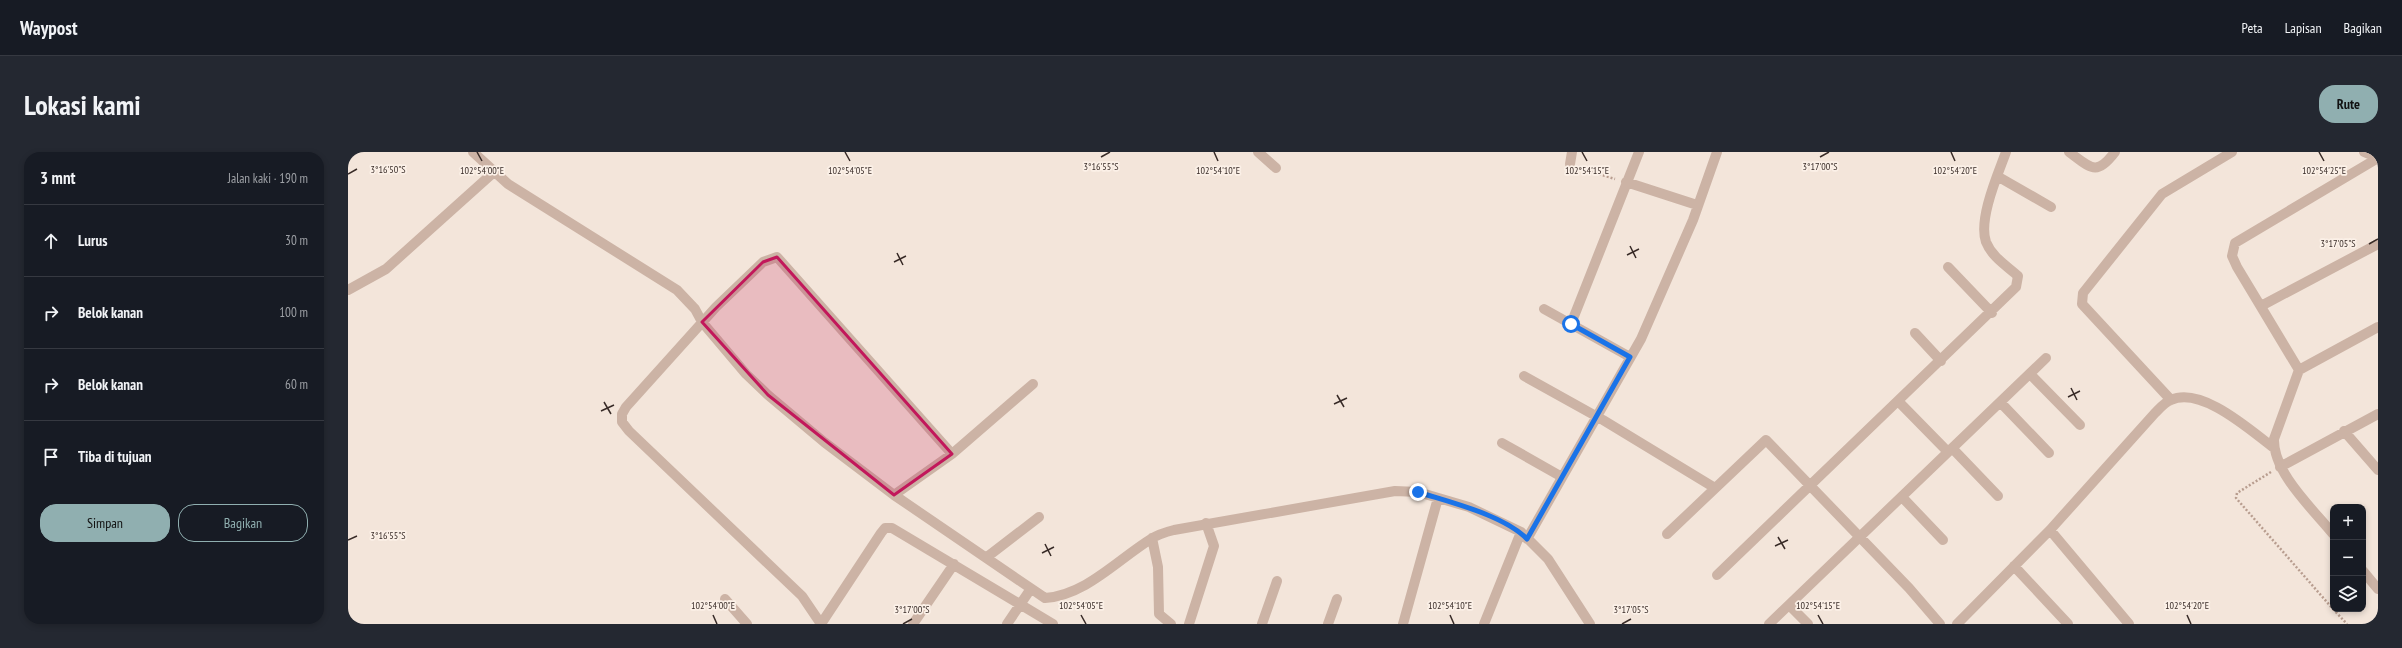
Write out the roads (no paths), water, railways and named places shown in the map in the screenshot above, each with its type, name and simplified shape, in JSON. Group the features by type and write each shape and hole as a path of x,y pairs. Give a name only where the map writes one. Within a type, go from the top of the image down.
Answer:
{"street":[{"path":"473,152 508,184 606,247 677,290 695,309 702,322 746,374 768,395 824,442 894,495 987,557 1030,590 1045,598 1060,597 1083,587 1152,538 1174,530 1206,523 1395,491 1418,492 1468,507 1524,535 1548,559 1590,624"},
{"path":"1258,152 1276,168"},
{"path":"1570,164 1572,152"},
{"path":"1571,324 1639,152"},
{"path":"1484,624 1524,535 1562,477 1641,339 1718,152"},
{"path":"1718,575 1898,401 1992,313 2016,287 2019,279 1999,260 1986,242 1985,220 1997,176 2006,152"},
{"path":"2069,152 2091,168 2097,169 2103,167 2115,152"},
{"path":"2171,400 2082,304 2082,293 2162,194 2232,152"},
{"path":"2364,152 2378,158"},
{"path":"2299,370 2232,256 2236,243 2378,158"},
{"path":"348,290 386,269 494,172"},
{"path":"1997,176 2051,207"},
{"path":"1626,182 1697,205"},
{"path":"2261,306 2378,244"},
{"path":"952,454 777,257 764,262 702,322 626,407 622,422 718,517 802,596 821,624 885,528 892,528 1053,624"},
{"path":"1948,267 1992,313"},
{"path":"1544,309 1630,357"},
{"path":"2330,530 2280,467 2274,448 2278,426 2299,370 2378,327"},
{"path":"1915,333 1941,361"},
{"path":"1769,624 2046,358"},
{"path":"2030,374 2080,425"},
{"path":"1524,376 1596,416 1715,488"},
{"path":"894,495 952,454 1033,384"},
{"path":"1957,624 2050,530 2140,430 2171,400 2186,397 2217,406 2274,448"},
{"path":"1898,401 1998,496"},
{"path":"2000,402 2049,453"},
{"path":"2280,467 2344,431 2378,414"},
{"path":"2344,431 2378,470"},
{"path":"1667,534 1766,440 1940,624"},
{"path":"1502,443 1562,477"},
{"path":"1902,497 1943,540"},
{"path":"1403,624 1438,498"},
{"path":"987,557 1039,517"},
{"path":"1189,624 1214,546 1206,523"},
{"path":"2050,530 2129,624"},
{"path":"1152,538 1158,567 1159,614 1171,624"},
{"path":"913,624 954,564"},
{"path":"2014,566 2068,624"},
{"path":"2366,575 2378,589"},
{"path":"1262,624 1277,581"},
{"path":"1007,624 1030,590"},
{"path":"725,599 747,624"},
{"path":"1328,624 1337,600"},
{"path":"1789,605 1808,624"}]}
